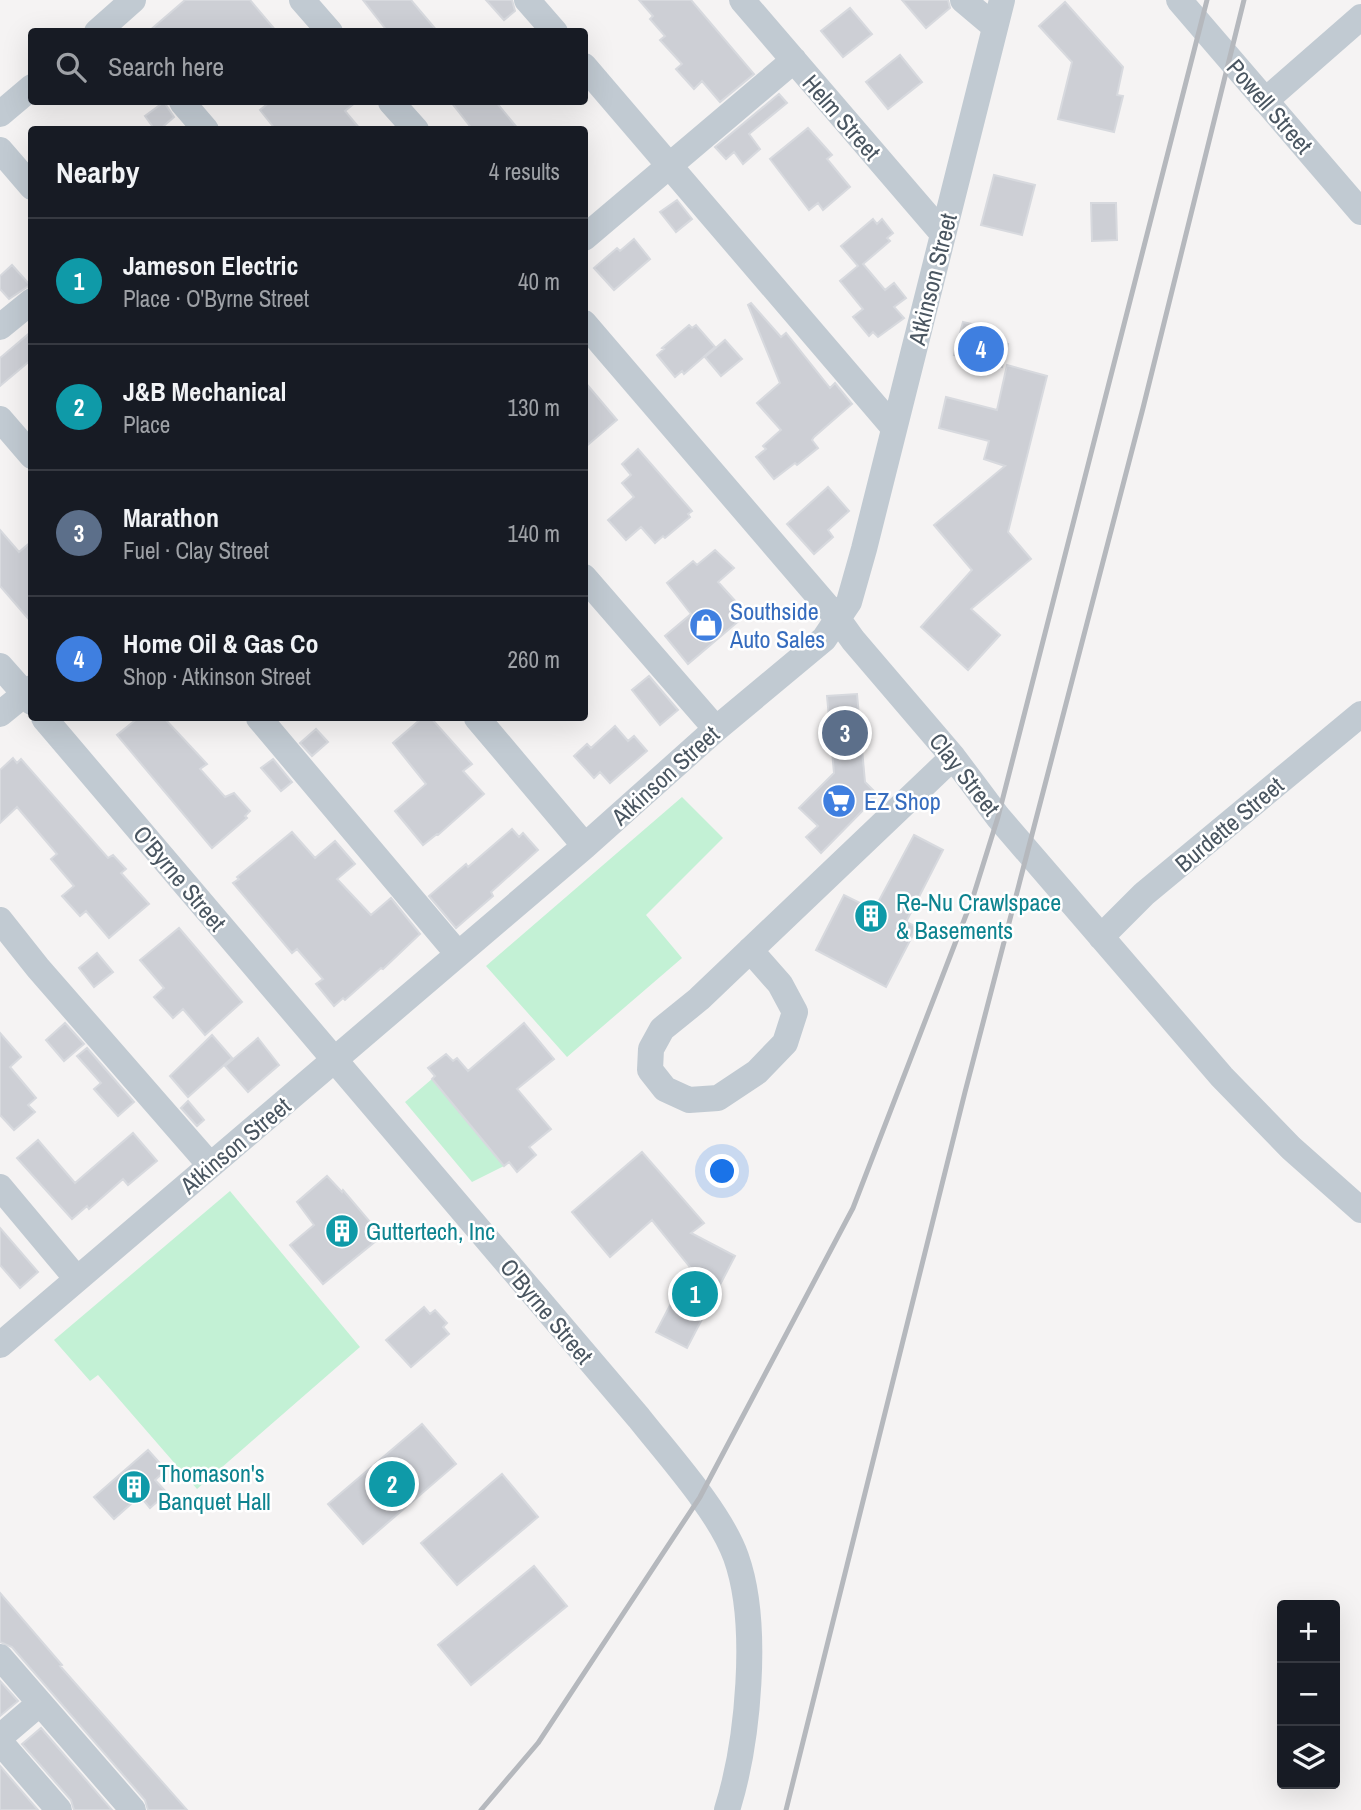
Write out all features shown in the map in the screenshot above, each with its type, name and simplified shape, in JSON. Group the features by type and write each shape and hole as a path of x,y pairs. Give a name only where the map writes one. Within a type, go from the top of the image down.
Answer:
{"street":[{"path":"110,27 133,0"},
{"path":"302,0 326,28"},
{"path":"527,0 552,28"},
{"name":"Helm Street","path":"742,0 943,234"},
{"path":"963,0 995,27"},
{"name":"Atkinson Street","path":"0,1345 824,639 849,602 853,589 1002,0"},
{"name":"Powell Street","path":"1179,0 1361,212"},
{"path":"1265,101 1361,16"},
{"path":"588,234 794,60"},
{"path":"588,71 894,428"},
{"path":"0,114 28,90"},
{"path":"184,105 202,126"},
{"path":"394,105 412,126"},
{"path":"0,150 28,182"},
{"path":"0,327 28,303"},
{"name":"Clay Street","path":"588,328 838,619 953,757 998,817 1222,1077 1291,1148 1359,1204"},
{"path":"0,419 28,451"},
{"path":"588,582 716,729"},
{"path":"0,666 28,694"},
{"path":"0,714 28,696"},
{"name":"Burdette Street","path":"1101,937 1144,894 1361,714"},
{"name":"O'Byrne Street","path":"47,721 639,1418 700,1497 728,1541 742,1581 747,1613 748,1651 740,1758 727,1810"},
{"path":"261,721 458,954"},
{"path":"480,721 585,846"},
{"path":"750,950 780,985 794,1012 785,1043 757,1072 719,1098 689,1100 666,1089 650,1070 651,1049 662,1029 699,999 750,950 953,757"},
{"path":"0,920 38,968 210,1165"},
{"path":"0,1187 77,1279"},
{"path":"0,1657 133,1810"},
{"path":"40,1703 0,1740 59,1810"}],"green space":[{"path":"682,797 723,838 646,915 682,958 567,1057 486,966"},
{"path":"432,1079 504,1166 472,1182 405,1102"},
{"path":"230,1191 360,1347 197,1489 98,1375 90,1381 54,1340"}],"building":[{"path":"185,0 250,0 274,28 153,28"},
{"path":"363,0 411,0 435,28 385,28"},
{"path":"486,0 512,0 515,11 504,20"},
{"path":"639,0 691,0 754,74 720,102 702,81 694,89 676,69 682,64 660,40 665,36 650,19 653,16"},
{"path":"902,0 948,0 950,8 926,28"},
{"path":"1065,2 1123,67 1117,95 1123,96 1114,132 1058,119 1072,62 1039,26"},
{"path":"850,8 872,34 843,57 821,31"},
{"path":"900,55 922,82 888,109 866,82"},
{"path":"779,94 787,103 749,134 760,149 743,164 734,152 726,159 715,147"},
{"path":"160,105 166,105 174,117 164,126 152,126 145,116"},
{"path":"266,105 352,105 345,111 358,126 273,126 260,110"},
{"path":"453,105 498,105 516,126 470,126"},
{"path":"808,128 832,155 827,159 850,187 823,210 818,203 809,210 770,159"},
{"path":"994,175 1035,185 1022,235 981,225"},
{"path":"677,200 692,219 676,232 660,212"},
{"path":"1091,203 1116,203 1117,240 1092,241"},
{"path":"873,219 877,224 882,219 893,233 887,238 890,241 863,264 885,290 894,283 906,298 894,307 904,318 878,337 873,332 869,336 853,317 863,309 840,281 858,266 841,246"},
{"path":"634,239 650,259 614,290 594,268 617,248 620,251"},
{"path":"12,265 28,283 28,286 9,299 0,289 0,276"},
{"path":"751,303 781,337 786,333 830,388 835,383 852,404 814,437 812,440 818,448 774,479 756,457 766,449 763,446 781,430 757,403 780,383 748,305"},
{"path":"963,322 993,329 991,335 997,337 996,341 1008,344 1002,367 954,355"},
{"path":"689,325 692,328 696,325 715,347 684,374 682,371 675,377 657,355"},
{"path":"28,334 28,362 0,386 0,358"},
{"path":"725,340 742,359 721,376 705,357"},
{"path":"1007,365 1047,376 1008,532 1031,559 971,609 1000,635 968,670 921,627 972,570 934,525 1005,466 984,459 989,441 939,428 946,397 997,410"},
{"path":"588,386 617,420 588,445"},
{"path":"638,449 692,511 688,514 690,517 655,543 641,527 626,540 608,520 634,497 622,483 631,475 622,464"},
{"path":"828,487 849,511 828,530 833,537 814,554 787,524"},
{"path":"0,530 19,552 28,544 28,618 0,586"},
{"path":"715,550 734,568 718,582 747,614 688,664 665,636 691,614 667,583 693,561 697,565"},
{"path":"649,676 678,710 660,725 632,690"},
{"name":"EZ Shop","path":"857,694 865,782 878,795 821,853 806,837 818,826 799,808 834,773 827,696"},
{"path":"134,721 167,721 207,764 200,769 225,797 234,793 250,811 245,816 247,818 212,848 117,735"},
{"path":"419,721 434,721 472,764 463,771 484,794 423,845 395,811 426,784 393,743"},
{"path":"615,726 628,741 634,736 647,751 610,783 600,772 594,778 574,756 587,744 591,748"},
{"path":"316,729 328,742 312,756 300,743"},
{"path":"13,758 17,763 21,759 108,858 113,855 126,869 121,873 149,904 109,938 86,911 80,916 62,896 74,886 51,859 57,854 17,807 0,823 0,770"},
{"path":"273,759 292,782 281,791 261,768"},
{"path":"512,829 519,837 523,833 538,850 491,892 493,896 456,928 429,896"},
{"path":"292,832 315,858 335,841 355,864 337,879 371,915 391,898 420,934 383,969 334,1006 316,984 323,979 297,949 292,953 233,883"},
{"name":"Re-Nu Crawlspace & Basements","path":"914,835 943,850 906,922 917,927 886,987 816,950 844,895 874,910"},
{"path":"179,928 242,1002 205,1035 183,1009 173,1018 154,997 164,988 140,960"},
{"path":"97,953 113,972 94,987 79,968"},
{"path":"65,1023 84,1044 64,1061 46,1040"},
{"path":"524,1023 554,1059 517,1089 551,1129 529,1147 536,1155 517,1172 509,1162 504,1166 432,1079 435,1076 428,1068 446,1054 453,1061 457,1058 468,1071"},
{"path":"0,1033 21,1057 10,1067 36,1098 28,1105 35,1112 14,1130 0,1115"},
{"path":"212,1035 232,1058 188,1097 170,1076"},
{"path":"258,1038 279,1065 248,1092 225,1066"},
{"path":"87,1048 134,1102 118,1116 94,1089 101,1083 77,1056"},
{"path":"188,1101 204,1120 197,1126 181,1108"},
{"path":"133,1133 157,1161 128,1185 123,1179 89,1209 87,1206 72,1219 17,1158 38,1140 75,1183"},
{"path":"642,1152 704,1223 691,1233 735,1256 687,1348 656,1332 690,1267 652,1220 610,1257 572,1212"},
{"name":"Guttertech, Inc","path":"327,1176 342,1192 343,1190 382,1236 323,1284 290,1245 314,1225 297,1202"},
{"path":"0,1228 38,1272 20,1288 0,1265"},
{"path":"424,1307 430,1314 435,1310 447,1323 443,1327 449,1334 411,1367 386,1340"},
{"path":"422,1424 456,1464 363,1544 328,1504"},
{"name":"Thomason's Banquet Hall","path":"148,1450 166,1470 155,1480 167,1493 150,1508 140,1496 114,1519 94,1497"},
{"path":"502,1474 538,1517 457,1585 421,1543"},
{"path":"534,1566 567,1606 471,1685 438,1645"},
{"path":"0,1593 62,1665 60,1666 187,1810 148,1810 145,1800 12,1647 0,1642"},
{"path":"0,1681 18,1701 0,1716"},
{"path":"41,1728 112,1810 74,1810 71,1800 22,1744"},
{"path":"0,1766 38,1810 0,1810"}],"railway":[{"path":"481,1810 538,1743 700,1497 853,1208 973,897 998,817 1207,0"},
{"path":"786,1810 965,1092 1143,408 1244,0"}],"place":[{"name":"Home Oil & Gas Co","path":"981,349"},
{"name":"Southside Auto Sales","path":"706,625"},
{"name":"Marathon","path":"845,733"},
{"name":"EZ Shop","path":"839,801"},
{"name":"Re-Nu Crawlspace & Basements","path":"871,916"},
{"name":"Guttertech, Inc","path":"342,1231"},
{"name":"Jameson Electric","path":"695,1294"},
{"name":"J&B Mechanical","path":"392,1484"},
{"name":"Thomason's Banquet Hall","path":"134,1487"}]}
